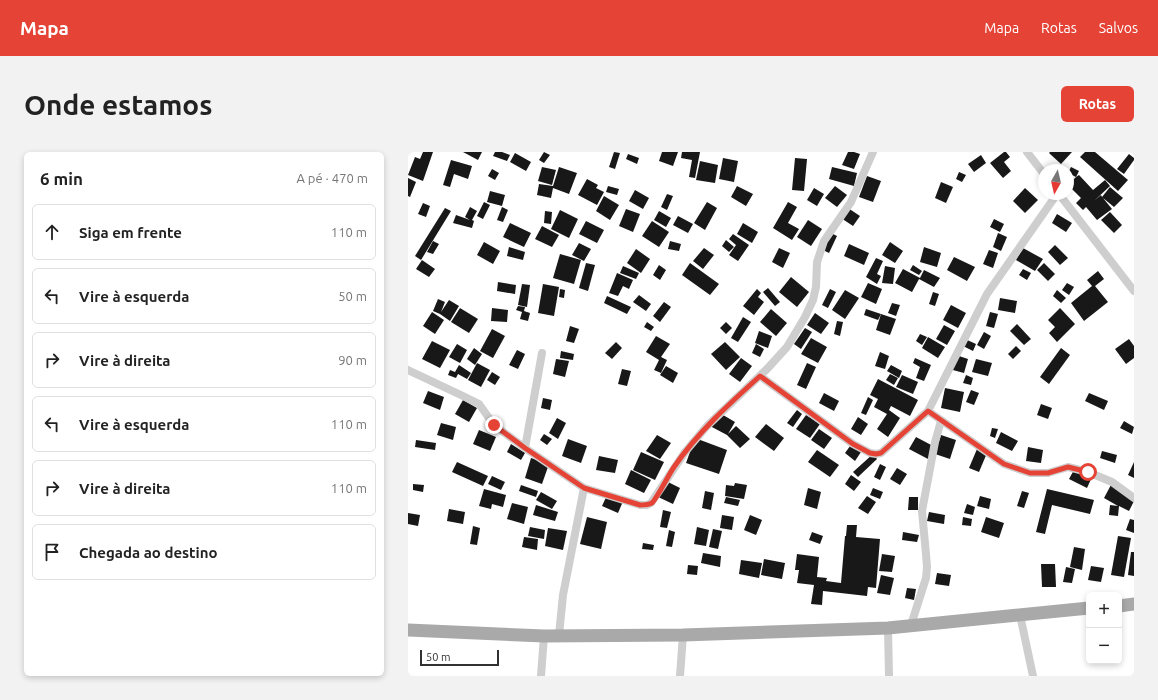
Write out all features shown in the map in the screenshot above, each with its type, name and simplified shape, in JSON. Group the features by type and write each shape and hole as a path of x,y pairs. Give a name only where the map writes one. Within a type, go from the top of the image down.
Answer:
{"main road":[{"path":"1122,606 1134,604"},
{"path":"408,630 544,636 683,635 888,628 1086,608"}],"street":[{"path":"408,370 478,404 494,425 584,488 640,505 647,505 651,503 685,452 707,426 760,376 787,347 805,317 812,300 816,287 817,262 824,241 851,202 873,152"},
{"path":"1027,152 1038,166"},
{"path":"760,376 853,444 870,453 881,453 928,411 987,294 1054,200"},
{"path":"1063,200 1134,291"},
{"path":"525,448 542,353"},
{"path":"928,411 1004,464 1030,473 1048,473 1068,467 1088,472 1112,482 1134,498"},
{"path":"910,625 926,578 927,561 922,511 934,442 941,421"},
{"path":"559,635 563,595 584,488"},
{"path":"1020,615 1033,676"},
{"path":"888,628 889,676"},
{"path":"680,676 683,635"},
{"path":"541,676 544,636"}],"building":[{"path":"423,152 433,152 423,181 408,175 415,157 420,159"},
{"path":"463,152 482,152 478,160"},
{"path":"495,152 502,152 510,155 507,161 493,156"},
{"path":"544,152 550,155 544,163 539,160"},
{"path":"614,152 620,153 615,169 609,167"},
{"path":"662,152 678,152 673,166 659,161"},
{"path":"682,152 700,152 695,178 689,177 692,160 681,158"},
{"path":"848,152 860,154 854,169 842,165"},
{"path":"1006,152 1010,157 1004,162 1011,171 1003,178 990,163"},
{"path":"1050,152 1072,152 1061,164 1049,153"},
{"path":"1085,152 1095,152 1128,180 1118,191 1080,157"},
{"path":"515,153 531,162 526,171 510,162"},
{"path":"628,154 639,158 637,164 626,159"},
{"path":"1129,154 1134,158 1134,160 1124,174 1117,169"},
{"path":"981,155 986,163 974,172 968,164"},
{"path":"723,158 738,161 734,182 719,179"},
{"path":"795,158 807,159 804,191 792,190"},
{"path":"451,160 472,166 468,179 454,174 450,187 443,185"},
{"path":"700,161 718,165 715,183 696,180"},
{"path":"542,167 556,170 552,185 538,181"},
{"path":"559,167 577,173 569,194 553,188 551,198 537,195 539,184 553,186"},
{"path":"832,167 857,173 854,186 829,179"},
{"path":"1074,168 1079,171 1076,177 1074,176"},
{"path":"492,169 499,173 495,180 488,176"},
{"path":"959,172 966,175 962,182 956,179"},
{"path":"1079,175 1093,190 1105,180 1110,186 1094,201 1101,195 1102,197 1110,187 1123,198 1114,207 1103,198 1112,209 1097,220 1086,207 1083,210 1076,203 1081,198 1074,191 1074,179"},
{"path":"867,176 881,181 873,202 859,197"},
{"path":"408,178 416,182 410,197 408,196"},
{"path":"587,179 598,185 596,188 604,192 597,205 578,195"},
{"path":"941,182 953,187 946,203 935,198"},
{"path":"608,186 619,189 617,195 606,192"},
{"path":"737,186 753,194 746,206 731,197"},
{"path":"835,186 847,195 837,207 825,198"},
{"path":"814,188 824,194 817,206 807,200"},
{"path":"1025,188 1038,200 1025,213 1013,201"},
{"path":"635,190 649,198 643,209 629,201"},
{"path":"490,191 505,195 502,206 487,202"},
{"path":"667,194 673,196 667,210 661,207"},
{"path":"604,196 619,205 610,220 596,211"},
{"path":"484,202 490,205 483,219 477,216"},
{"path":"707,202 717,208 705,230 694,223"},
{"path":"788,202 797,207 788,223 799,229 792,240 773,228"},
{"path":"423,203 430,206 426,217 418,214"},
{"path":"470,207 477,211 472,220 474,221 472,228 453,223 456,215 470,220 465,217"},
{"path":"502,207 508,210 503,222 497,220"},
{"path":"445,208 451,211 421,260 415,256"},
{"path":"848,208 860,216 853,226 841,218"},
{"path":"626,209 640,214 633,232 619,226"},
{"path":"560,210 578,219 569,238 551,229"},
{"path":"545,211 552,212 551,224 544,223"},
{"path":"659,211 671,218 666,227 654,220"},
{"path":"1110,212 1122,225 1114,233 1101,220"},
{"path":"1057,214 1072,223 1066,232 1052,223"},
{"path":"678,216 693,224 688,233 673,225"},
{"path":"994,219 1004,224 1000,232 990,227"},
{"path":"808,220 822,229 811,246 797,237"},
{"path":"586,221 604,230 597,243 579,234"},
{"path":"652,221 669,232 659,247 642,236"},
{"path":"510,223 531,233 524,247 503,237"},
{"path":"743,223 758,232 752,243 737,234"},
{"path":"542,226 559,235 552,247 535,239"},
{"path":"831,233 837,236 829,253 823,250"},
{"path":"998,233 1007,237 1001,251 993,247"},
{"path":"733,234 749,245 738,261 729,255 736,245 729,239"},
{"path":"726,240 734,247 729,252 722,246"},
{"path":"433,241 439,244 433,254 427,252"},
{"path":"670,241 681,244 679,251 668,249"},
{"path":"484,242 500,251 493,264 477,255"},
{"path":"890,242 903,251 895,263 882,255"},
{"path":"579,243 591,249 584,261 572,255"},
{"path":"849,244 869,253 864,265 844,256"},
{"path":"1055,245 1068,258 1060,265 1048,252"},
{"path":"509,247 525,252 523,260 507,256"},
{"path":"924,247 941,253 937,267 920,262"},
{"path":"704,248 714,255 703,269 693,261"},
{"path":"779,248 790,253 783,268 772,262"},
{"path":"1023,248 1043,259 1035,271 1016,260"},
{"path":"636,249 650,259 641,273 627,263"},
{"path":"989,250 998,253 993,268 983,264"},
{"path":"560,254 581,260 574,284 553,278"},
{"path":"954,257 975,267 967,281 947,270"},
{"path":"876,258 883,261 877,274 881,276 877,284 866,277"},
{"path":"422,260 435,269 429,277 416,269"},
{"path":"586,263 595,265 588,291 579,288"},
{"path":"690,263 719,284 710,295 682,275"},
{"path":"1044,263 1055,274 1048,281 1037,270"},
{"path":"659,265 666,270 660,280 653,275"},
{"path":"913,265 922,271 919,275 910,270"},
{"path":"623,266 639,273 636,279 620,273"},
{"path":"885,266 895,268 893,284 882,283"},
{"path":"903,269 920,278 924,270 940,278 934,287 919,279 912,292 895,283"},
{"path":"1023,269 1031,273 1027,280 1019,275"},
{"path":"1098,271 1104,279 1095,286 1108,302 1084,321 1071,303 1092,286 1087,280"},
{"path":"617,273 633,280 629,289 623,286 618,296 609,293"},
{"path":"791,277 809,292 797,307 779,292"},
{"path":"498,282 516,285 515,294 497,291"},
{"path":"868,283 882,289 876,304 861,297"},
{"path":"1067,283 1074,287 1069,295 1062,290"},
{"path":"522,284 530,285 527,307 518,305"},
{"path":"543,284 559,287 554,316 538,313"},
{"path":"768,288 780,302 775,306 763,292"},
{"path":"560,289 565,290 564,298 559,297"},
{"path":"757,289 761,293 758,297 764,302 754,315 743,306"},
{"path":"830,289 836,292 828,308 822,305"},
{"path":"845,290 859,298 845,319 832,310"},
{"path":"1057,290 1066,298 1061,303 1053,296"},
{"path":"933,292 939,294 935,306 929,304"},
{"path":"639,295 651,304 646,311 633,302"},
{"path":"607,296 631,307 627,314 604,303"},
{"path":"1000,298 1017,301 1015,313 998,310"},
{"path":"438,299 445,302 441,312 449,300 459,306 450,321 433,311"},
{"path":"664,302 671,307 660,322 653,316"},
{"path":"892,303 900,305 896,316 888,313"},
{"path":"951,305 966,313 958,328 943,320"},
{"path":"518,306 525,307 524,311 530,313 528,321 520,319 522,312 516,310"},
{"path":"460,308 478,319 469,333 451,322"},
{"path":"492,308 508,310 507,322 491,321"},
{"path":"1060,308 1075,324 1057,342 1049,333 1055,327 1048,320"},
{"path":"771,309 787,323 776,336 760,322"},
{"path":"866,309 881,314 878,320 864,315"},
{"path":"432,312 444,320 435,334 423,326"},
{"path":"990,312 998,314 994,328 986,326"},
{"path":"815,313 829,323 821,334 807,325"},
{"path":"881,314 896,319 890,335 876,330"},
{"path":"743,317 751,322 738,342 731,338"},
{"path":"837,321 843,322 840,336 834,334"},
{"path":"647,322 654,327 651,331 644,327"},
{"path":"726,322 732,328 726,334 720,328"},
{"path":"1017,324 1031,339 1024,345 1010,331"},
{"path":"944,325 955,331 947,345 936,339"},
{"path":"570,326 579,329 574,343 566,341"},
{"path":"805,328 812,332 801,349 794,344"},
{"path":"492,329 505,336 493,358 480,351"},
{"path":"759,331 772,336 768,348 755,343"},
{"path":"984,332 991,336 984,349 977,345"},
{"path":"920,334 927,337 922,345 916,341"},
{"path":"656,336 670,344 661,357 667,360 661,373 654,370 659,360 646,352"},
{"path":"928,337 945,347 938,358 922,348"},
{"path":"811,338 827,347 818,363 801,354"},
{"path":"965,339 976,344 973,351 961,345"},
{"path":"1129,339 1134,346 1134,358 1126,364 1115,349"},
{"path":"432,341 450,350 440,368 422,359"},
{"path":"616,342 622,348 612,359 605,353"},
{"path":"725,342 740,357 726,370 711,354"},
{"path":"457,344 467,350 460,363 449,357"},
{"path":"756,344 764,349 760,357 752,353"},
{"path":"1016,346 1021,351 1013,359 1008,354"},
{"path":"474,348 482,354 475,365 467,359"},
{"path":"1061,348 1070,355 1049,384 1040,377"},
{"path":"517,350 525,354 518,369 509,365"},
{"path":"561,351 574,354 573,360 560,358"},
{"path":"880,352 889,356 885,369 875,366"},
{"path":"953,354 968,359 964,373 949,369"},
{"path":"741,358 752,366 740,382 729,374"},
{"path":"915,358 931,365 924,381 916,378 920,367 913,363"},
{"path":"556,359 569,361 565,377 553,374"},
{"path":"976,359 992,363 988,376 972,372"},
{"path":"477,363 490,370 481,387 468,380"},
{"path":"807,363 816,367 806,389 797,385"},
{"path":"459,365 471,373 467,379 458,374 456,378 448,375 450,370 455,372"},
{"path":"891,365 902,371 899,378 887,371"},
{"path":"666,366 678,373 673,383 660,375"},
{"path":"622,369 631,371 627,386 618,384"},
{"path":"492,372 500,377 495,385 487,380"},
{"path":"890,374 898,378 894,385 886,380"},
{"path":"902,375 918,382 913,394 896,387"},
{"path":"966,375 973,378 971,385 963,383"},
{"path":"878,379 918,400 910,416 891,406 889,410 900,418 888,437 877,429 887,414 874,407 878,399 870,395"},
{"path":"945,388 964,392 960,412 941,408"},
{"path":"971,390 979,393 974,405 966,402"},
{"path":"428,391 444,397 440,410 423,403"},
{"path":"824,393 839,401 834,411 819,403"},
{"path":"1089,393 1108,401 1104,410 1085,401"},
{"path":"868,397 873,400 866,415 861,413"},
{"path":"543,398 552,400 550,410 541,408"},
{"path":"463,400 477,408 469,422 455,414"},
{"path":"1041,404 1052,408 1048,419 1037,415"},
{"path":"797,410 802,414 793,427 787,423"},
{"path":"718,412 735,422 728,434 736,426 750,439 740,448 727,435 710,426"},
{"path":"806,415 820,424 810,438 796,429"},
{"path":"858,417 868,424 861,435 851,429"},
{"path":"557,418 566,423 558,439 549,433"},
{"path":"1124,421 1134,427 1132,434 1120,428"},
{"path":"441,423 456,427 453,440 437,435"},
{"path":"766,424 784,438 774,451 755,437"},
{"path":"992,428 998,429 995,438 990,436"},
{"path":"819,429 832,438 824,449 811,440"},
{"path":"479,430 496,437 490,451 473,444"},
{"path":"1001,432 1018,441 1012,451 996,443"},
{"path":"544,434 552,439 547,445 540,440"},
{"path":"657,435 671,443 660,459 646,451"},
{"path":"941,435 956,440 950,459 935,454"},
{"path":"916,437 935,447 928,459 909,449"},
{"path":"695,438 727,450 719,474 686,463"},
{"path":"568,439 587,446 581,463 562,456"},
{"path":"416,440 436,443 435,450 415,447"},
{"path":"853,442 863,449 855,461 845,453"},
{"path":"511,444 525,453 521,460 507,452"},
{"path":"1028,447 1043,450 1041,463 1026,461"},
{"path":"977,449 987,453 979,472 969,468"},
{"path":"817,450 839,465 830,477 808,462"},
{"path":"1102,451 1117,455 1115,463 1100,458"},
{"path":"641,452 664,462 655,480 633,470"},
{"path":"873,454 877,459 858,477 853,472"},
{"path":"599,456 618,460 615,473 596,470"},
{"path":"531,458 549,464 542,484 525,478"},
{"path":"457,462 488,476 483,486 452,472"},
{"path":"1134,462 1134,478 1128,475"},
{"path":"880,464 886,467 880,480 874,477"},
{"path":"897,468 907,474 900,485 890,479"},
{"path":"1075,468 1092,477 1087,488 1069,479"},
{"path":"631,470 651,480 644,493 625,484"},
{"path":"851,475 861,482 854,491 845,484"},
{"path":"492,476 505,482 501,490 488,484"},
{"path":"664,480 680,488 673,504 656,496"},
{"path":"735,483 747,485 744,499 725,496 726,485 734,486"},
{"path":"1112,483 1134,501 1129,511 1119,506 1118,516 1109,515 1110,505 1118,506 1104,498"},
{"path":"413,484 424,485 423,492 413,490"},
{"path":"521,485 538,491 536,497 519,491"},
{"path":"808,488 821,492 817,509 804,505"},
{"path":"873,488 883,492 880,499 870,495"},
{"path":"484,489 506,495 503,507 492,504 491,509 479,506"},
{"path":"1047,489 1094,500 1090,514 1052,505 1045,534 1036,532"},
{"path":"705,491 714,493 711,510 702,508"},
{"path":"1022,491 1029,493 1024,508 1017,506"},
{"path":"541,492 557,501 552,509 536,500"},
{"path":"608,493 624,499 618,513 602,506"},
{"path":"867,496 876,502 868,514 858,508"},
{"path":"980,496 991,499 989,509 977,506"},
{"path":"726,497 740,500 738,506 724,503"},
{"path":"909,497 918,497 918,510 908,510"},
{"path":"512,503 528,507 524,524 507,519"},
{"path":"967,504 975,507 973,515 964,513"},
{"path":"536,505 558,512 555,521 533,515"},
{"path":"449,509 465,512 463,524 447,521"},
{"path":"663,510 671,512 667,528 660,527"},
{"path":"929,512 945,515 944,524 927,521"},
{"path":"408,513 420,515 418,526 408,524"},
{"path":"722,515 734,517 732,530 720,528"},
{"path":"750,515 762,520 756,535 744,530"},
{"path":"587,517 607,522 601,549 580,544"},
{"path":"963,517 972,519 971,526 962,525"},
{"path":"986,517 1004,523 999,538 981,532"},
{"path":"1130,519 1134,520 1134,533 1126,530"},
{"path":"847,525 857,525 856,537 880,539 876,588 868,587 867,596 823,591 822,605 811,604 814,585 797,583 799,570 795,570 797,554 819,557 817,577 827,578 826,581 841,583"},
{"path":"473,526 480,528 477,545 470,544"},
{"path":"530,527 545,530 544,539 528,536"},
{"path":"697,527 709,530 706,546 694,544"},
{"path":"548,528 567,531 563,550 545,546"},
{"path":"713,529 722,531 718,549 709,547"},
{"path":"669,530 675,532 672,547 666,546"},
{"path":"812,532 823,536 820,544 809,540"},
{"path":"903,532 919,535 917,542 902,540"},
{"path":"1118,536 1131,538 1124,577 1111,575"},
{"path":"524,537 538,539 537,550 522,547"},
{"path":"643,543 654,545 653,550 642,549"},
{"path":"1074,547 1085,549 1082,570 1070,567"},
{"path":"1131,552 1134,552 1134,576 1128,575"},
{"path":"703,553 721,556 720,567 701,563"},
{"path":"882,554 895,556 892,572 879,571"},
{"path":"764,559 785,563 782,579 761,575"},
{"path":"741,560 762,563 759,578 739,574"},
{"path":"1041,564 1055,564 1056,587 1042,587"},
{"path":"688,565 698,566 697,575 687,574"},
{"path":"1091,566 1104,568 1101,582 1088,580"},
{"path":"1066,567 1075,569 1072,583 1063,582"},
{"path":"937,573 951,575 949,586 935,584"},
{"path":"881,575 894,578 890,595 877,593"},
{"path":"907,588 916,589 914,600 905,598"}],"route":[{"path":"494,425 584,488 640,505 647,505 654,500 666,478 707,426 760,376 853,444 870,453 881,453 928,411 1004,464 1030,473 1048,473 1068,467 1088,472"}]}
